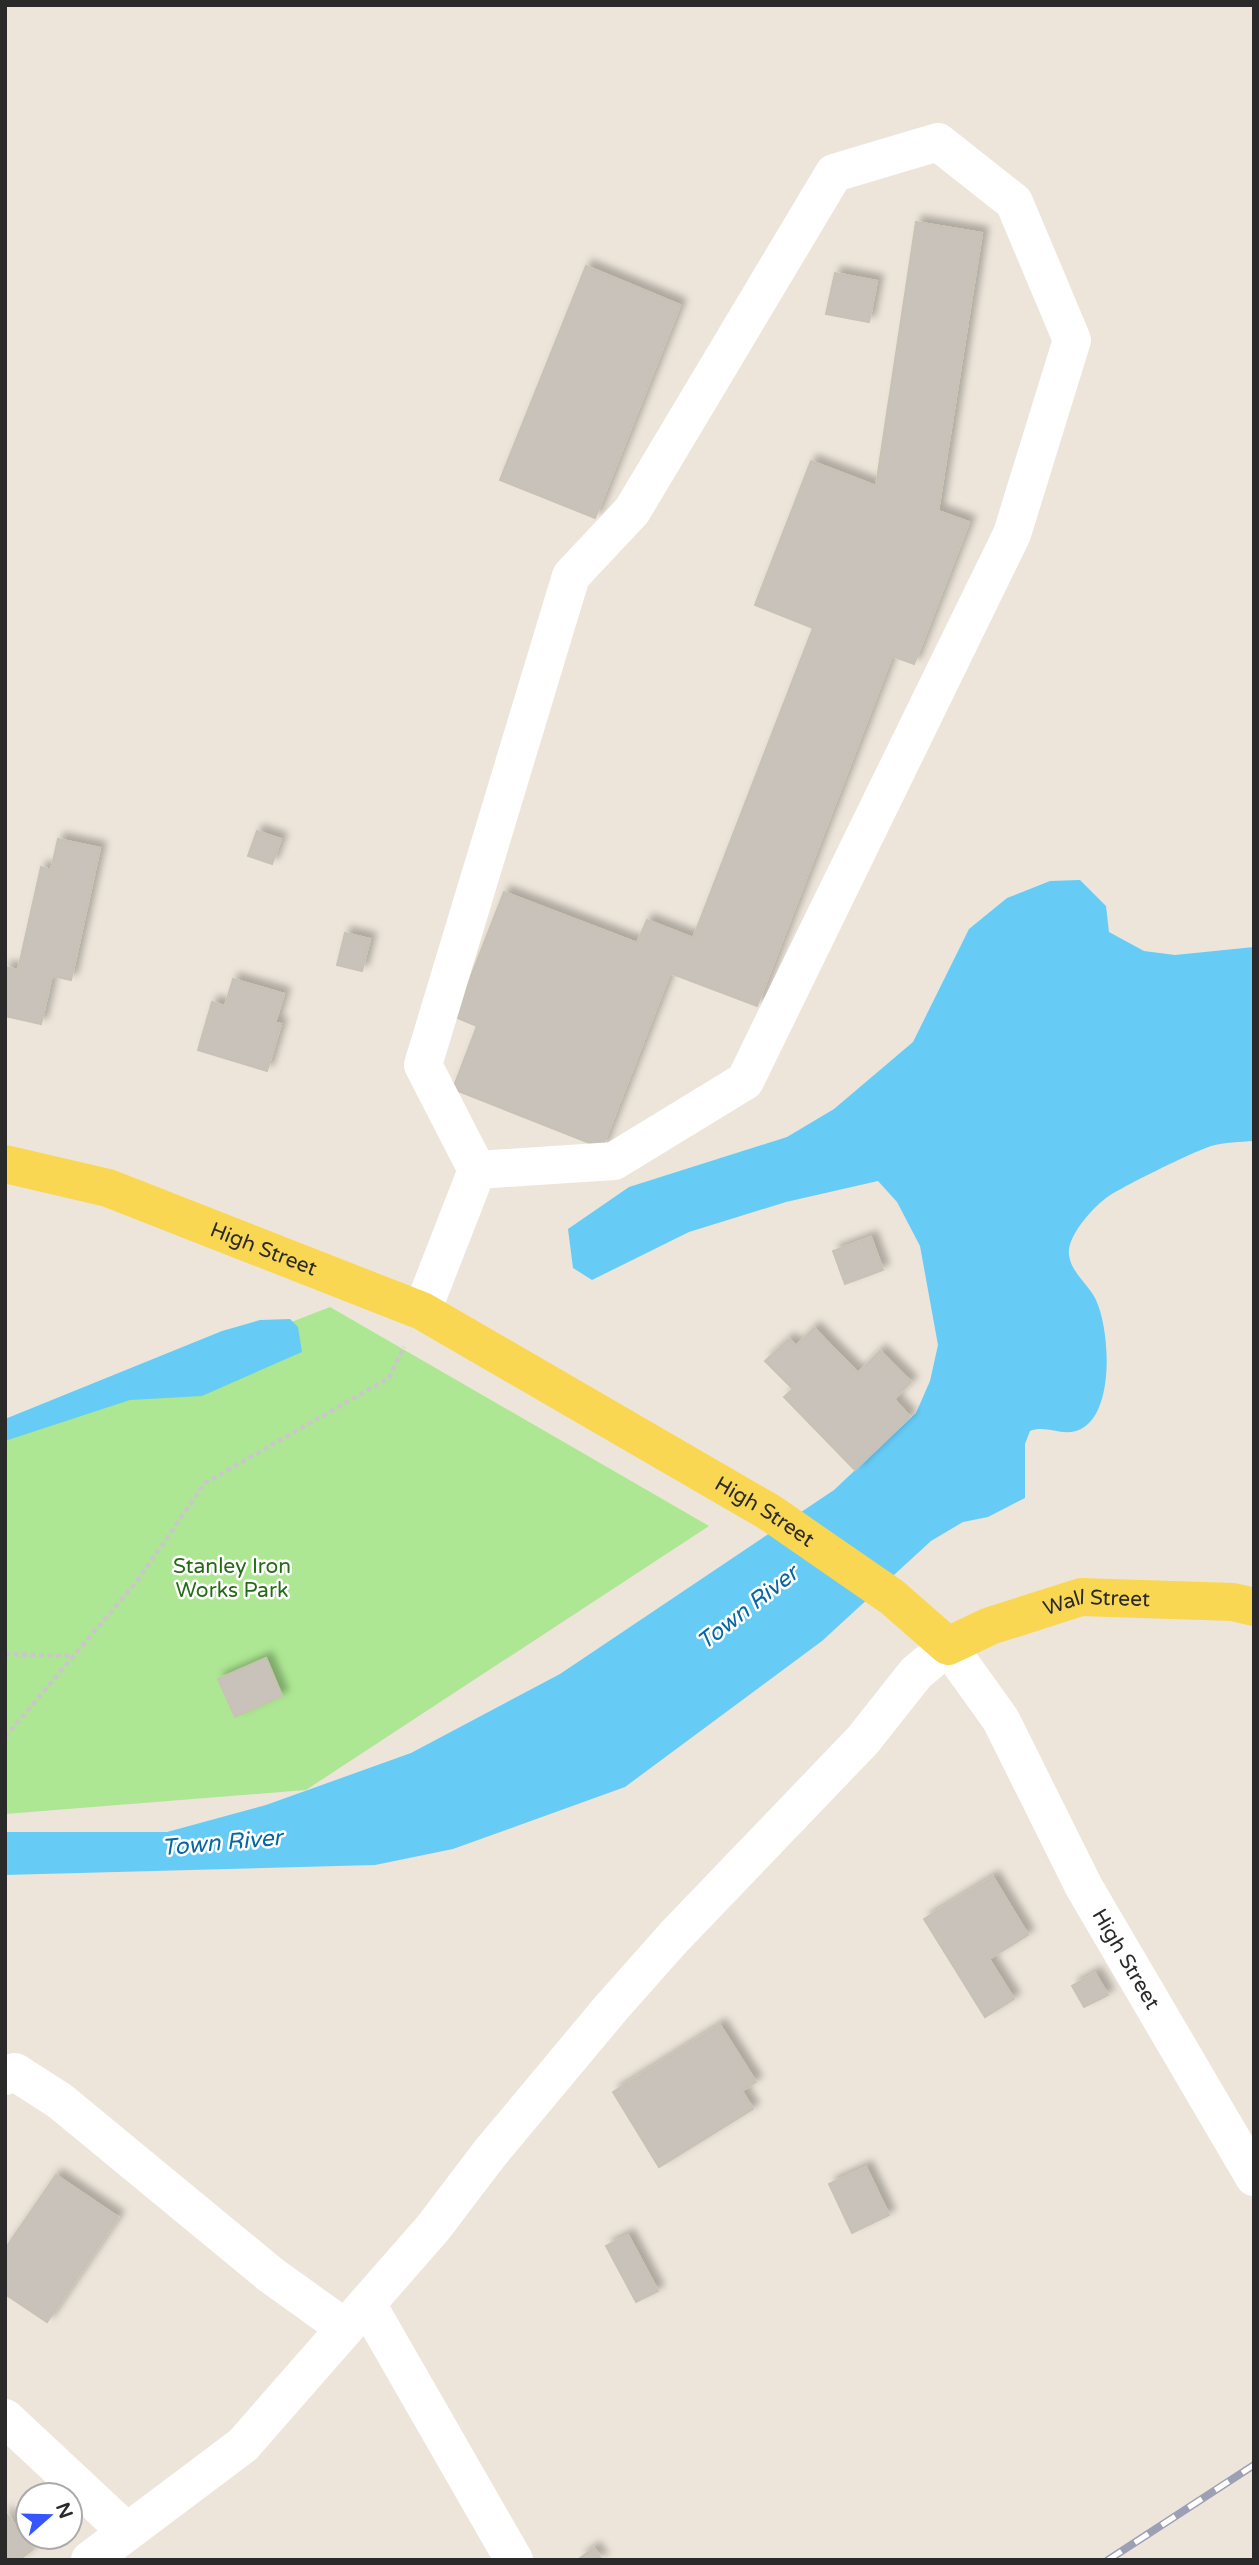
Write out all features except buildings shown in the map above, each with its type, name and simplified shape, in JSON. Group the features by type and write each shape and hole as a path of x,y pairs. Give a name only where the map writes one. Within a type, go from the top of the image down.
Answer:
{"main road":[{"name":"High Street","path":"5,1164 108,1188 422,1311 769,1511 892,1597 948,1646"},
{"name":"Wall Street","path":"948,1646 989,1626 1081,1597 1233,1602 1254,1607"}],"street":[{"path":"422,1311 477,1170 423,1065 571,576 632,511 834,173 938,142 1014,202 1072,340 1012,534 745,1081 614,1161 477,1170"},
{"path":"90,2560 243,2445 433,2228 550,2079 647,1967 863,1740 916,1673 948,1646"},
{"name":"High Street","path":"948,1646 1001,1720 1084,1886 1254,2177"},
{"path":"5,2076 15,2073 60,2101 271,2275 356,2316 514,2560"},
{"path":"5,2418 127,2532"}],"path":[{"path":"5,1737 138,1580 205,1483 389,1378 422,1311"},
{"path":"5,1654 74,1656"}],"green space":[{"name":"Stanley Iron Works Park","path":"330,1307 709,1526 306,1790 5,1814 5,1433"}],"water":[{"name":"Town River","path":"1080,880 1106,906 1109,932 1144,951 1175,955 1254,947 1254,1141 1211,1146 1157,1170 1106,1198 1078,1228 1071,1242 1069,1257 1071,1264 1093,1294 1101,1313 1106,1350 1104,1389 1100,1406 1092,1420 1081,1429 1068,1432 1043,1429 1030,1431 1025,1444 1025,1498 988,1517 963,1522 931,1541 822,1641 625,1787 453,1849 375,1865 5,1875 5,1832 167,1832 266,1805 411,1753 560,1674 834,1490 916,1413 930,1381 938,1345 920,1246 897,1202 878,1181 786,1202 689,1232 592,1280 573,1268 568,1229 629,1187 787,1137 834,1109 913,1042 969,929 1007,898 1050,881"},
{"path":"290,1319 298,1327 302,1352 202,1396 130,1400 5,1441 5,1419 222,1331 260,1320"}],"railway":[{"path":"1108,2560 1254,2465"}]}
